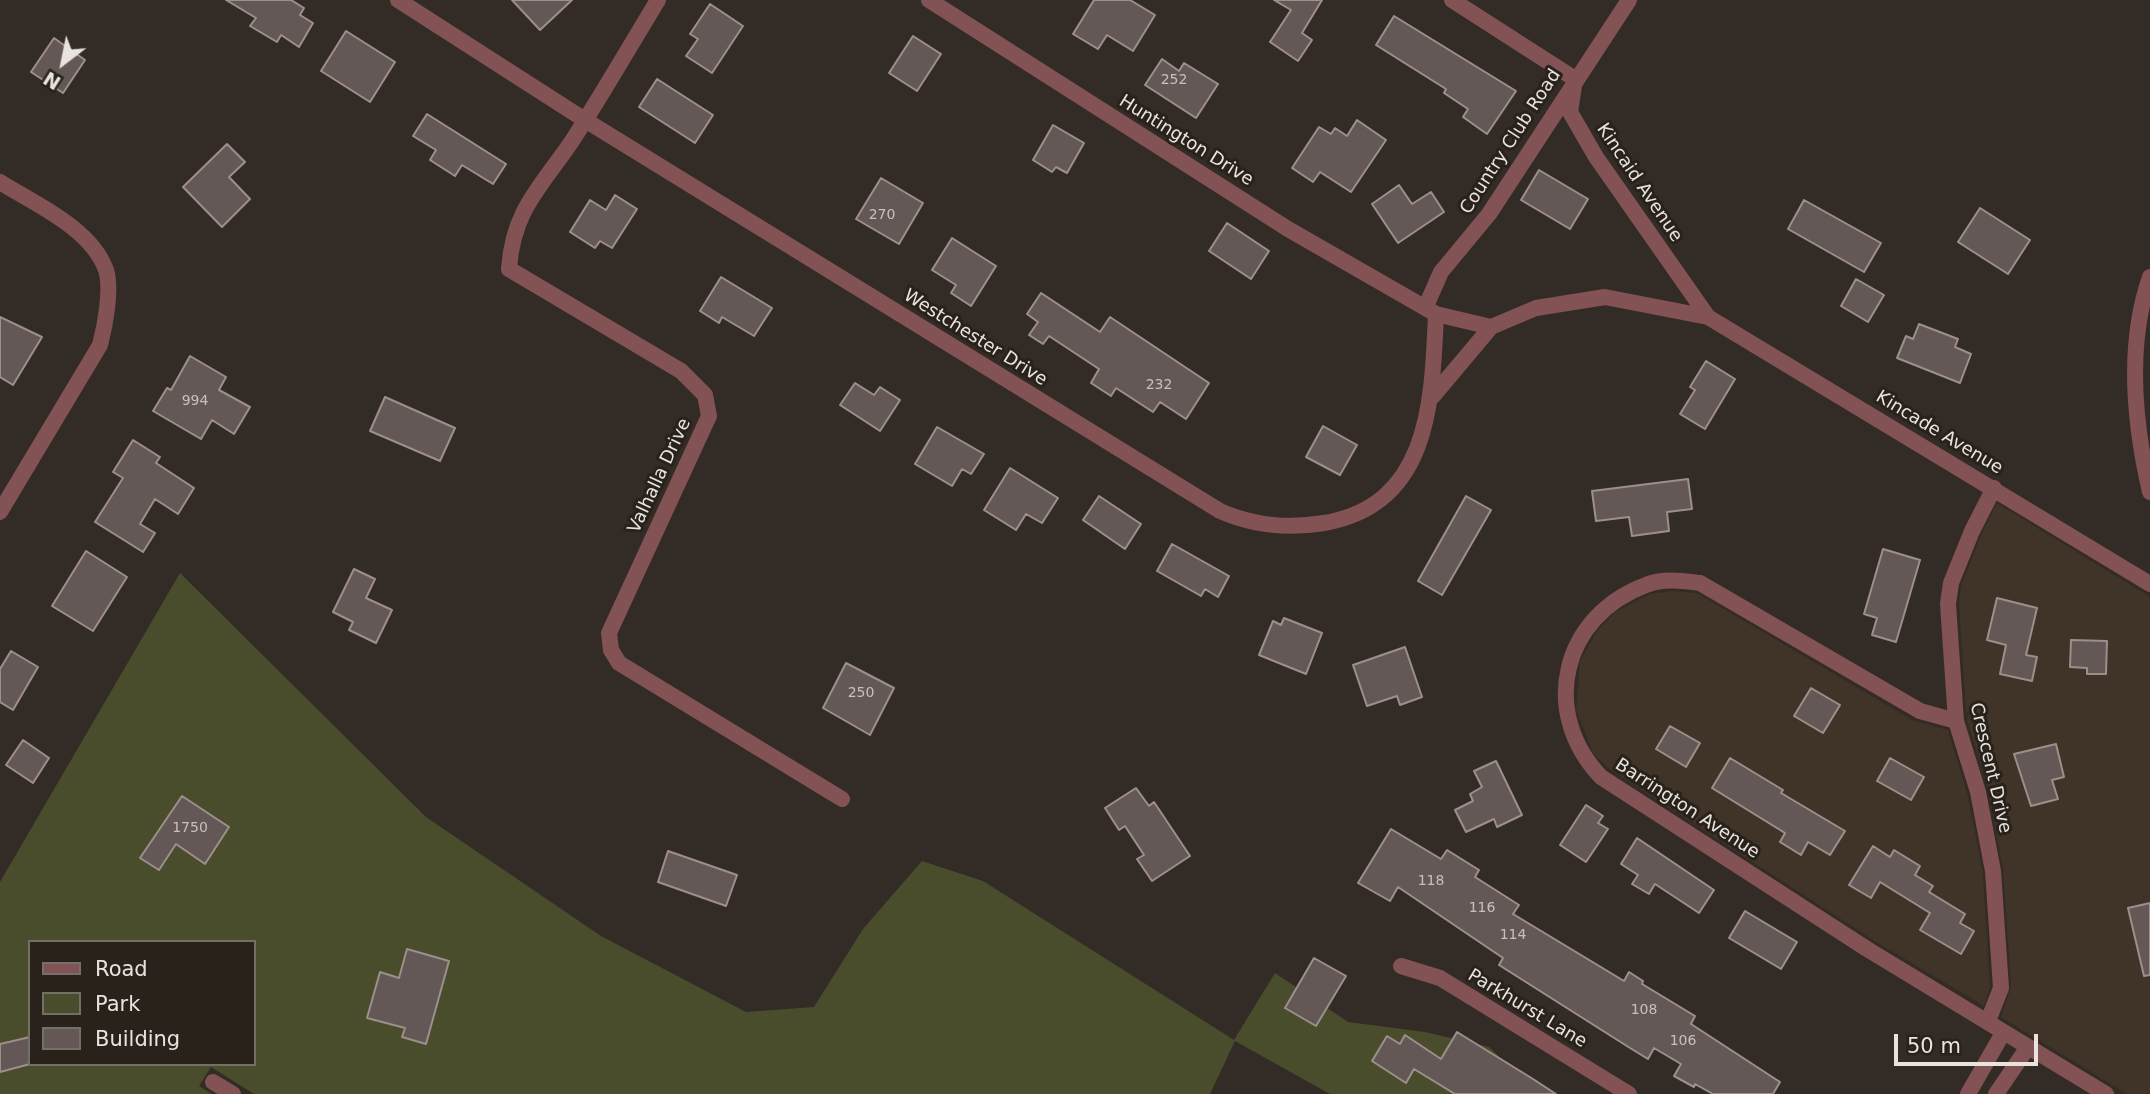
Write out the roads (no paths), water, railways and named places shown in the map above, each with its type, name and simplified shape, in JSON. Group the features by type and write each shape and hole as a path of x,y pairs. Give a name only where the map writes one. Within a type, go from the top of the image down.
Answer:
{"street":[{"name":"Westchester Drive","path":"398,0 584,120 1220,511 1240,520 1292,528 1342,520 1376,502 1396,486 1415,456 1433,396 1431,310"},
{"path":"584,120 658,0"},
{"name":"Huntington Drive","path":"929,0 1288,229 1431,310 1491,327"},
{"path":"1452,0 1575,79"},
{"name":"Country Club Road","path":"1431,310 1441,272 1489,214 1629,0"},
{"name":"Kincaid Avenue","path":"1575,79 1570,112 1595,158 1707,317"},
{"name":"Valhalla Drive","path":"584,120 526,203 511,240 509,269 681,371 705,395 709,415 609,633 611,650 619,663 842,799"},
{"path":"0,182 84,237 106,271 107,306 100,345 0,512"},
{"path":"2150,277 2135,354 2136,411 2150,492"},
{"path":"1433,396 1491,327 1536,308 1605,298 1707,317"},
{"name":"Kincade Avenue","path":"1707,317 2150,584"},
{"name":"Crescent Drive","path":"1988,1021 2001,988 1993,871 1978,792 1956,721 1948,604 1951,583 1972,531 1994,488"},
{"name":"Barrington Avenue","path":"1956,721 1920,711 1700,583 1674,580 1648,584 1610,603 1588,625 1570,659 1565,690 1566,713 1584,759 1601,777 1867,949 2106,1094"},
{"name":"Parkhurst Lane","path":"1401,966 1440,978 1629,1094"},
{"path":"1968,1094 2003,1033"},
{"path":"1996,1094 2028,1047"},
{"path":"213,1082 233,1094"}]}
